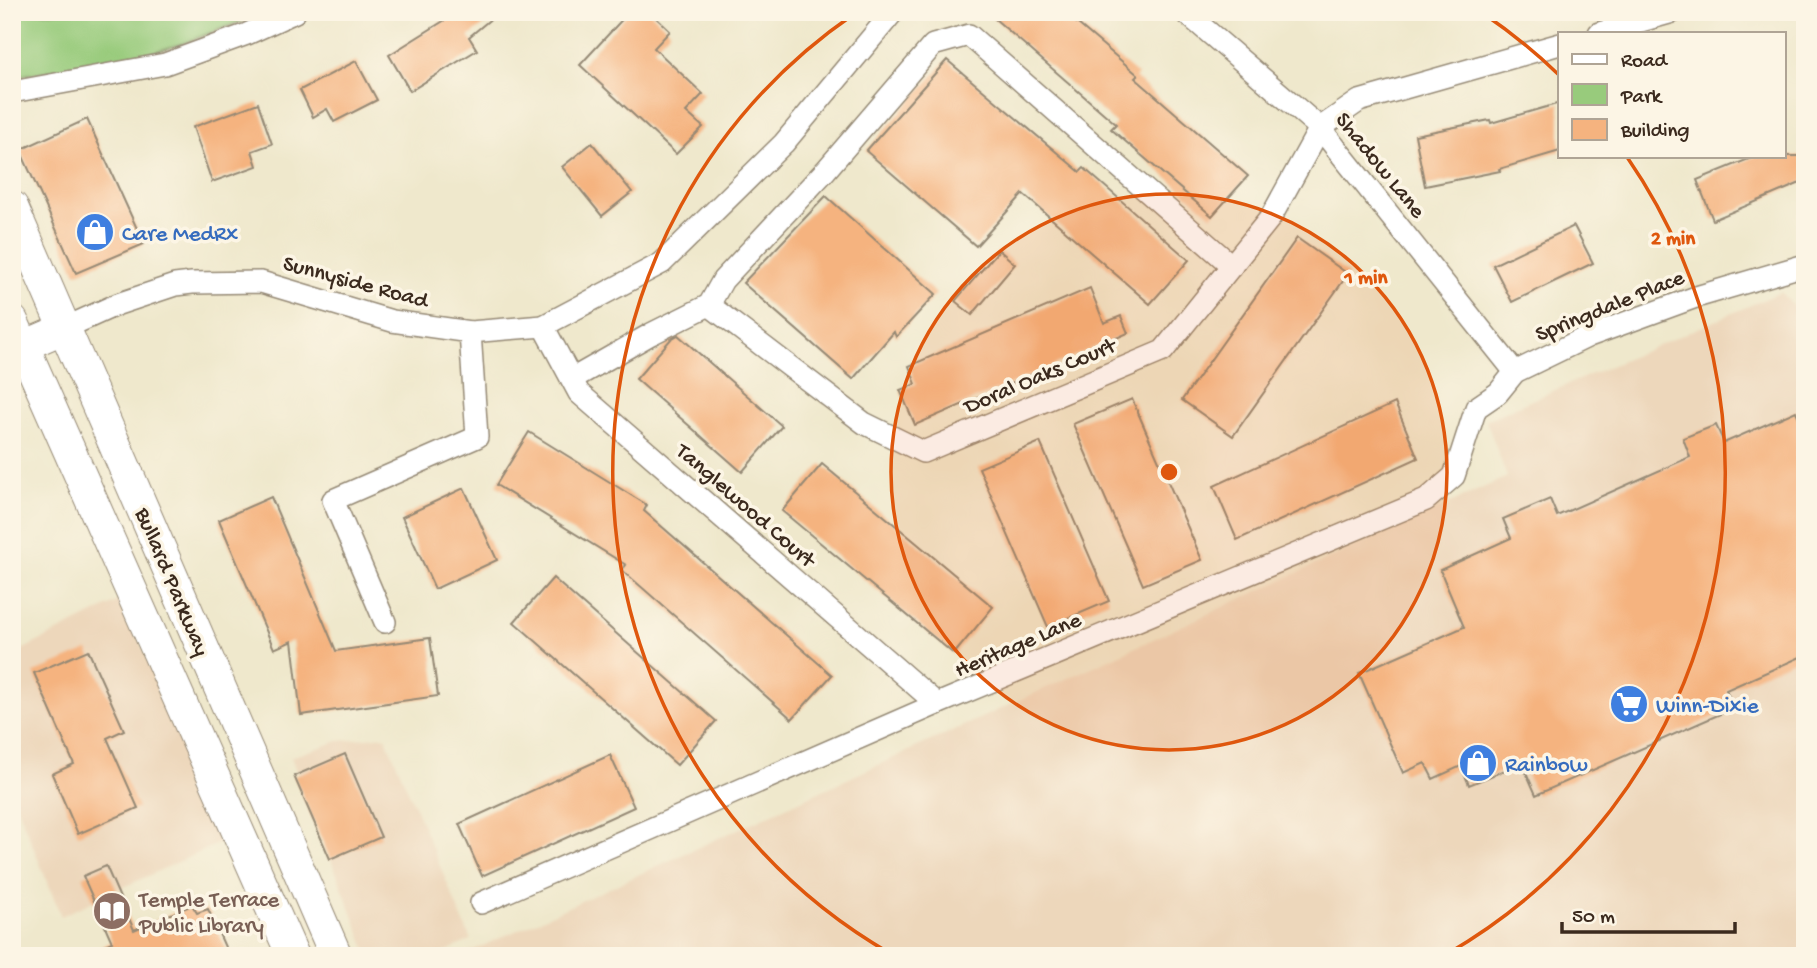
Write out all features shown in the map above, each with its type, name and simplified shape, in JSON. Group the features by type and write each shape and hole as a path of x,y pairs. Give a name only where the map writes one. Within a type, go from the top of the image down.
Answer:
{"main road":[{"name":"Bullard Parkway","path":"12,207 336,956"},
{"name":"Bullard Parkway","path":"16,339 293,956"}],"street":[{"path":"12,92 164,64 247,34 295,12"},
{"name":"Sunnyside Road","path":"65,327 148,293 192,282 261,282 392,321 470,332 543,326 662,263 783,143 893,12"},
{"name":"Shadow Lane","path":"1185,12 1320,128 1515,372"},
{"path":"1603,32 1673,12"},
{"path":"572,379 709,305 723,280 826,170 933,45 969,35 1232,265"},
{"path":"1320,128 1359,101 1558,45"},
{"name":"Doral Oaks Court","path":"709,305 864,423 923,452 1163,351 1271,217 1320,128"},
{"name":"Springdale Place","path":"1515,372 1589,336 1696,298 1803,269"},
{"name":"Tanglewood Court","path":"543,326 579,393 937,704"},
{"path":"16,339 65,327"},
{"path":"385,622 333,500 477,437 470,332"},
{"name":"Heritage Lane","path":"481,903 937,704 1426,500 1454,476 1476,408 1498,393 1515,372"}],"shaded area":[{"path":"1781,292 1805,320 1805,956 461,956 1507,477 1486,420"},
{"path":"121,600 228,839 61,916 12,794 12,655"},
{"path":"385,736 471,940 436,956 369,956 291,757 339,741"}],"green space":[{"path":"12,12 267,12 182,44 129,59 12,77"}],"building":[{"path":"458,12 499,12 469,37 477,50 410,91 389,55"},
{"path":"629,12 650,12 670,31 654,48 703,94 686,112 703,127 676,154 580,65"},
{"path":"987,12 1064,12 1138,75 1135,78 1248,176 1212,216 1111,129 1116,124"},
{"path":"947,60 1080,172 1084,168 1189,260 1150,304 1023,194 976,246 866,151"},
{"path":"356,61 377,100 334,122 327,109 313,117 300,90"},
{"path":"258,103 272,144 252,151 257,166 212,182 193,127"},
{"path":"1558,104 1558,152 1499,169 1500,171 1425,186 1415,135 1490,120 1491,123"},
{"path":"87,119 144,244 76,273 20,150"},
{"path":"592,143 632,192 602,216 562,167"},
{"path":"1805,156 1805,181 1713,220 1697,180 1751,158"},
{"path":"826,196 936,294 896,337 894,332 853,379 743,283"},
{"path":"1574,226 1593,263 1512,302 1493,265"},
{"path":"1297,238 1348,274 1233,436 1182,400"},
{"path":"999,250 1015,264 972,315 955,301"},
{"path":"1090,288 1104,323 1121,316 1128,333 915,425 900,390 916,384 909,366"},
{"path":"678,335 782,426 742,472 636,379 671,339"},
{"path":"1132,399 1202,560 1143,585 1073,424"},
{"path":"1395,403 1418,458 1237,540 1214,486"},
{"path":"1796,411 1805,431 1805,655 1726,690 1734,708 1536,795 1522,763 1469,785 1461,766 1433,779 1425,763 1403,773 1359,673 1464,627 1440,570 1511,538 1503,519 1550,499 1557,516 1690,457 1683,438 1716,425 1724,443"},
{"path":"529,432 647,505 644,511 832,675 792,719 622,570 626,565 496,485"},
{"path":"1040,442 1109,601 1048,627 979,468"},
{"path":"822,464 993,607 954,654 782,511"},
{"path":"464,488 497,560 435,589 402,517"},
{"path":"271,497 336,651 430,638 438,696 301,715 292,641 274,649 219,520"},
{"path":"553,578 716,721 677,765 514,622"},
{"path":"88,650 124,730 107,738 138,808 78,834 52,774 74,764 34,673"},
{"path":"345,754 381,837 330,859 294,776"},
{"path":"610,755 634,807 482,876 459,824"},
{"name":"Temple Terrace Public Library","path":"106,866 134,930 192,905 197,913 208,909 229,956 80,956 112,942 83,876"}],"place":[{"name":"Care MedRx","path":"95,232"},
{"name":"Winn-Dixie","path":"1629,704"},
{"name":"Rainbow","path":"1478,763"},
{"name":"Temple Terrace Public Library","path":"112,911"}]}
